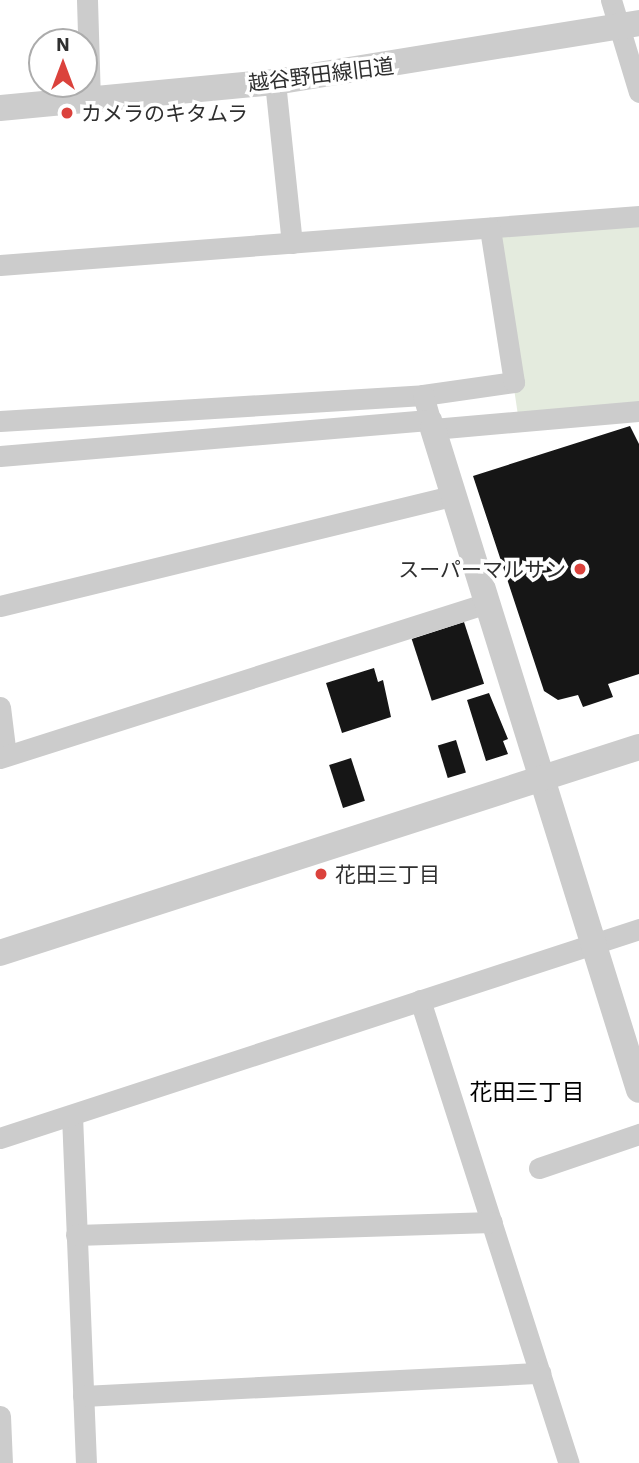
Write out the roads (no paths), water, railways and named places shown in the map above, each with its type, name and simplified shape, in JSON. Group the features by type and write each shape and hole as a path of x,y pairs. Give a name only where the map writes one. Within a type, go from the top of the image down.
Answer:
{"street":[{"path":"87,0 90,99"},
{"path":"611,0 630,26 639,92"},
{"name":"越谷野田線旧道","path":"0,108 275,82 630,26"},
{"path":"275,82 292,243"},
{"path":"0,265 639,216"},
{"path":"0,421 423,395 514,382 490,228"},
{"path":"423,395 484,604 639,1090"},
{"path":"0,456 639,411"},
{"path":"0,606 452,496"},
{"path":"0,707 3,757 484,604"},
{"path":"0,953 639,747"},
{"path":"0,1138 639,929"},
{"path":"420,1000 569,1463"},
{"path":"72,1115 86,1463"},
{"path":"539,1168 639,1135"},
{"path":"76,1235 492,1222"},
{"path":"83,1396 540,1373"},
{"path":"0,1416 2,1463"}],"place":[{"name":"カメラのキタムラ","path":"67,113"},
{"name":"スーパーマルサン","path":"580,569"},
{"name":"花田三丁目","path":"321,874"}],"district":[{"name":"花田三丁目","path":"527,1091"}]}
